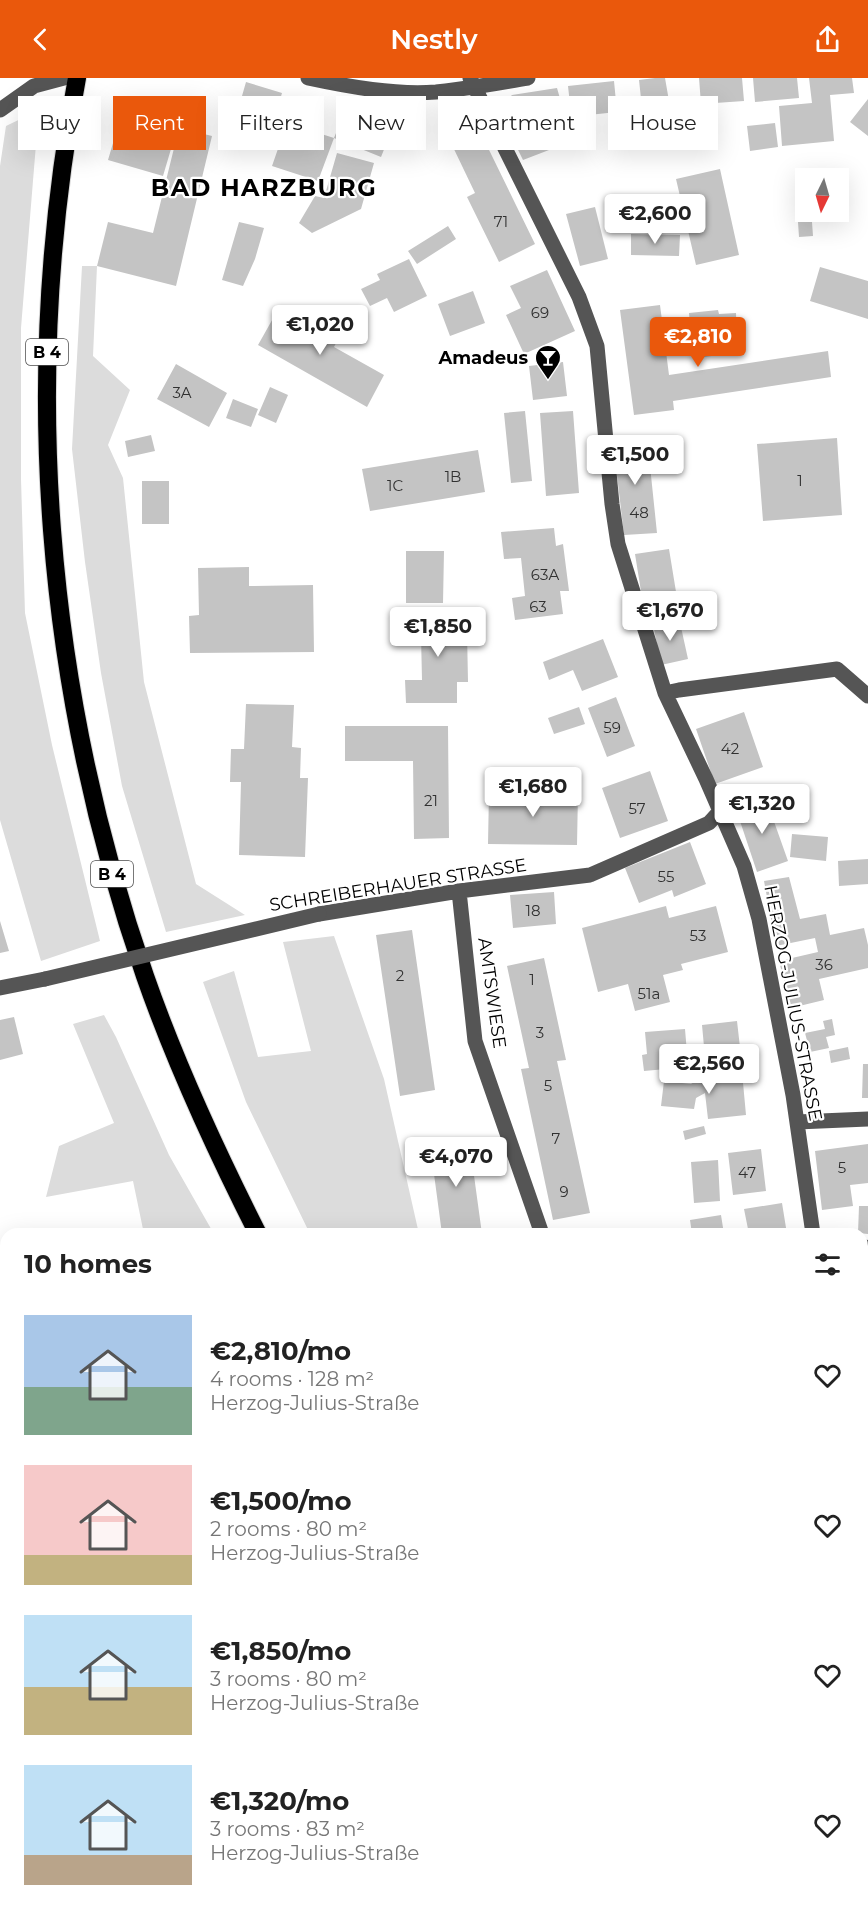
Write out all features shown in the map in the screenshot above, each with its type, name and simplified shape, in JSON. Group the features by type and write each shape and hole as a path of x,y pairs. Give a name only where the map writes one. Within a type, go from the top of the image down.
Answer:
{"highway":[{"name":"B 4","path":"77,78 62,172 52,257 47,337 48,482 52,546 71,696 107,856 146,979 193,1098 255,1228"}],"street":[{"path":"0,110 37,82 64,78"},
{"path":"308,78 340,85 384,90 435,92 472,82 528,78"},
{"name":"HERZOG-JULIUS-STRASSE","path":"472,82 579,297 597,346 618,544 665,693 744,866 759,919 797,1122 812,1228"},
{"path":"665,693 837,669 868,696"},
{"name":"SCHREIBERHAUER STRASSE","path":"0,988 319,914 459,891 590,875 710,823 720,811"},
{"name":"AMTSWIESE","path":"459,891 475,1041 540,1228"},
{"path":"797,1122 868,1119"}],"shaded area":[{"path":"18,120 18,150 36,150 21,328 21,479 25,613 52,745 100,941 41,961 0,820 0,166 6,126"},
{"path":"82,266 97,266 93,356 130,390 108,445 123,478 144,682 196,884 245,915 166,932 122,786 101,673 85,562 72,449"},
{"path":"334,936 384,1079 418,1228 307,1228 246,1102 203,982 234,971 258,1057 311,1051 283,942"},
{"path":"104,1015 169,1155 211,1228 143,1228 133,1181 46,1197 59,1146 114,1123 73,1024"}],"building":[{"path":"665,78 668,96 641,96 639,80"},
{"path":"699,78 742,78 744,101 718,103 718,96 700,96"},
{"path":"753,78 797,78 799,98 755,102"},
{"path":"809,78 852,78 854,93 830,95 834,141 782,146 779,106 812,103"},
{"path":"614,81 615,96 608,96 608,113 596,114 596,96 569,96 568,86"},
{"path":"246,82 282,93 281,96 242,96"},
{"path":"557,88 559,96 511,96 512,95"},
{"path":"868,99 868,136 850,122"},
{"path":"775,123 778,147 750,151 747,126"},
{"path":"206,135 212,136 176,286 97,266 108,222 153,233 174,150 206,150"},
{"path":"324,135 334,138 318,181 272,166 278,150 324,150"},
{"path":"113,143 113,150 171,150 163,176 108,160"},
{"path":"364,150 384,150 381,157"},
{"path":"454,150 489,150 535,244 499,262 467,197 475,193"},
{"path":"518,150 549,150 523,160"},
{"path":"337,153 374,163 361,209 312,233 299,223 315,196 324,198"},
{"path":"720,169 739,255 696,265 676,179"},
{"path":"595,207 608,259 580,266 566,214"},
{"path":"239,222 264,228 255,259 243,286 222,280"},
{"path":"798,222 812,222 813,236 799,237"},
{"path":"448,226 456,239 417,264 408,251"},
{"path":"631,234 680,235 679,256 631,255"},
{"path":"409,259 427,296 394,312 387,298 370,306 361,289 380,280 377,274"},
{"path":"820,267 868,281 868,319 810,301"},
{"path":"547,270 575,331 524,354 506,315 521,308 510,286"},
{"path":"473,291 485,323 450,336 438,304"},
{"path":"660,305 669,375 828,351 831,377 673,401 674,410 634,415 620,310"},
{"path":"280,306 338,339 334,347 384,375 367,407 258,345"},
{"path":"718,310 719,314 736,313 737,344 720,345 721,355 693,358 689,313"},
{"name":"Amadeus","path":"563,362 567,396 533,400 529,366"},
{"path":"176,364 227,393 209,427 157,399"},
{"path":"270,387 288,395 276,423 258,415"},
{"path":"233,399 258,409 251,427 226,418"},
{"path":"525,411 532,481 511,483 504,413"},
{"path":"573,411 579,493 546,496 540,413"},
{"path":"151,435 155,451 128,457 125,441"},
{"path":"647,437 657,533 624,535 613,441"},
{"path":"837,438 842,515 763,521 757,444"},
{"path":"478,450 485,492 370,511 362,469"},
{"path":"142,481 169,481 169,524 142,524"},
{"path":"554,528 556,546 563,544 569,591 560,591 563,614 515,620 512,598 525,596 521,558 504,559 501,532"},
{"path":"669,549 678,604 644,610 635,554"},
{"path":"406,551 444,551 443,603 406,603"},
{"path":"249,567 249,586 313,585 314,652 190,653 189,616 199,615 198,568"},
{"path":"405,613 455,613 455,631 467,631 468,682 457,682 457,703 406,703 405,680 422,680 421,635 405,635"},
{"path":"679,618 688,659 661,665 653,624"},
{"path":"603,639 618,677 582,691 573,670 549,680 543,662"},
{"path":"616,697 635,746 607,757 588,708"},
{"path":"246,704 294,705 292,747 301,748 300,778 308,778 305,857 239,855 241,782 230,782 231,749 244,749"},
{"path":"579,707 585,724 554,734 548,718"},
{"path":"744,712 763,767 715,784 696,729"},
{"path":"345,726 448,726 449,838 414,839 413,761 345,761"},
{"path":"650,771 668,821 620,838 602,788"},
{"path":"489,791 578,792 577,845 488,844"},
{"path":"766,799 788,861 757,872 736,809"},
{"path":"792,834 828,837 826,861 790,857"},
{"path":"690,842 706,884 674,897 672,890 639,903 625,868"},
{"path":"868,859 868,884 839,886 838,861"},
{"path":"789,877 800,919 826,914 830,935 864,928 868,945 868,968 819,979 824,1000 791,1008 779,961 818,952 815,938 776,946 764,881"},
{"path":"554,892 556,924 513,928 510,895"},
{"path":"666,906 669,918 716,906 728,952 681,964 683,970 663,975 670,1002 635,1011 628,984 598,992 582,928"},
{"path":"0,921 9,951 0,953"},
{"path":"412,930 435,1090 400,1096 376,935"},
{"path":"544,958 566,1060 557,1061 590,1213 553,1220 521,1069 529,1068 507,966"},
{"path":"14,1017 23,1054 0,1060 0,1020"},
{"path":"832,1019 835,1035 826,1037 829,1048 810,1052 805,1033 825,1029 823,1021"},
{"path":"737,1021 742,1065 706,1068 702,1025"},
{"path":"685,1029 687,1053 665,1055 666,1069 644,1071 642,1055 647,1054 645,1032"},
{"path":"848,1047 850,1059 831,1063 829,1051"},
{"path":"863,1064 868,1064 868,1098 862,1098"},
{"path":"742,1072 746,1115 708,1119 705,1093 696,1098 694,1109 661,1106 664,1081 691,1084 703,1076"},
{"path":"704,1126 706,1134 685,1140 683,1131"},
{"path":"469,1139 481,1228 441,1228 430,1144"},
{"path":"868,1144 868,1183 850,1185 853,1206 822,1210 815,1151"},
{"path":"761,1149 766,1191 733,1195 728,1153"},
{"path":"718,1160 720,1201 694,1203 691,1162"},
{"path":"782,1203 786,1228 748,1228 744,1209"},
{"path":"859,1206 868,1206 868,1228 858,1228"},
{"path":"721,1215 723,1228 691,1228 690,1220"}],"place":[{"name":"Amadeus","path":"548,381"}],"district":[{"name":"BAD HARZBURG","path":"264,187"}]}
